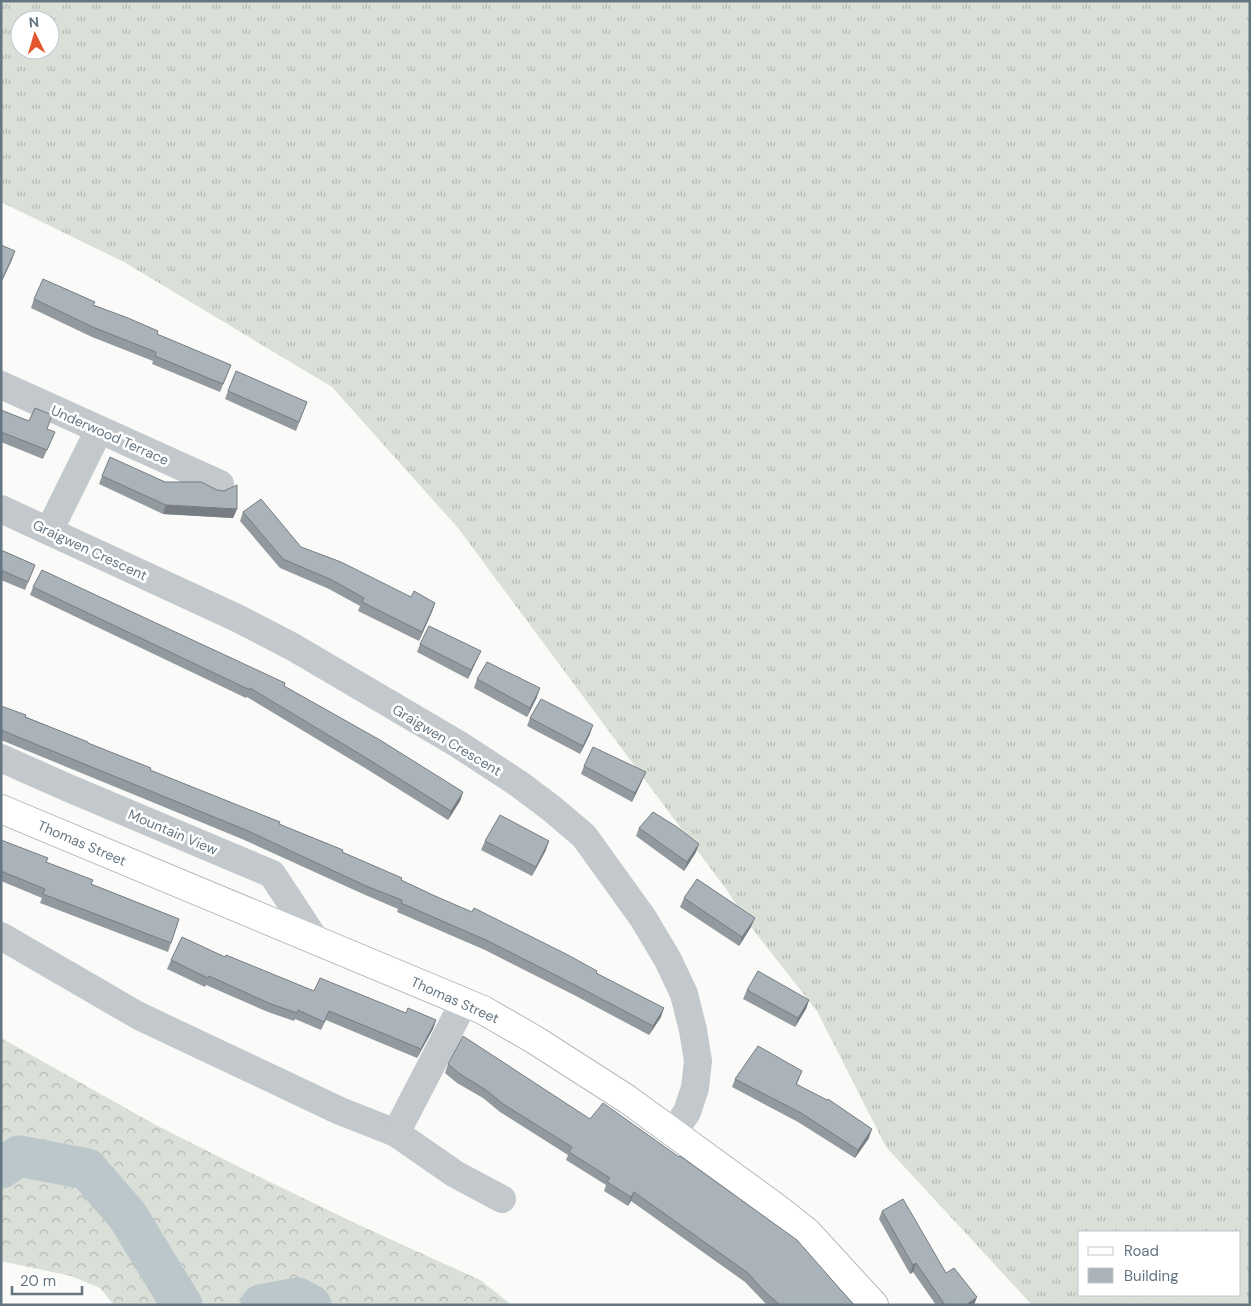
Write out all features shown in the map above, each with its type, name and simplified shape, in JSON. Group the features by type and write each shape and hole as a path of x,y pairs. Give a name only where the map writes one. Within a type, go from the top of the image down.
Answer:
{"main road":[{"name":"Thomas Street","path":"1,809 483,1010 559,1055 627,1099 771,1204 807,1232 874,1305"}],"street":[{"name":"Underwood Terrace","path":"1,385 220,484"},
{"path":"49,531 99,430"},
{"name":"Graigwen Crescent","path":"1,510 237,618 293,647 458,744 551,808 584,836 643,918 668,960 684,994 698,1061 695,1088 687,1112 673,1134"},
{"name":"Mountain View","path":"1,758 272,874 316,940"},
{"path":"1,936 139,1016 340,1111 396,1133 455,1174 502,1199"},
{"path":"396,1133 464,1002"}],"green space":[{"path":"1,1 1250,1 1250,1305 1032,1305 886,1147 817,1011 751,927 726,889 458,528 332,387 124,262 1,202"},
{"path":"1,1038 154,1124 241,1168 359,1225 480,1280 512,1305 114,1305 100,1288 71,1276 1,1261"}],"building":[{"path":"1,245 15,251 1,282"},
{"path":"43,279 95,302 93,305 158,331 157,334 231,365 223,384 155,356 156,352 95,328 34,299"},
{"path":"236,371 307,402 299,422 228,391"},
{"path":"35,408 52,415 47,429 55,432 47,450 1,432 1,410 29,421"},
{"path":"110,457 165,482 201,482 217,490 224,491 237,485 237,509 166,505 102,476"},
{"path":"261,499 301,547 341,562 411,597 414,591 435,603 422,632 362,602 364,598 332,580 283,559 243,512"},
{"path":"1,550 35,565 28,582 1,570"},
{"path":"42,570 285,683 284,686 380,740 463,792 451,811 250,688 250,690 33,587"},
{"path":"429,626 481,651 471,670 420,644"},
{"path":"487,662 540,688 530,708 477,679"},
{"path":"541,699 593,725 583,746 530,718"},
{"path":"1,706 151,768 150,770 280,822 279,824 343,850 342,852 402,878 401,880 472,912 474,908 568,955 597,971 596,973 664,1008 653,1026 488,941 401,903 402,900 366,886 246,830 1,730"},
{"path":"593,747 646,772 635,793 584,766"},
{"path":"653,812 699,844 687,862 639,828"},
{"path":"500,815 549,841 536,867 485,841"},
{"path":"1,840 48,858 46,862 93,880 91,884 179,919 171,943 43,894 45,889 1,871"},
{"path":"697,879 755,918 742,937 684,898"},
{"path":"182,937 225,957 226,955 314,991 320,978 406,1013 408,1008 436,1020 421,1049 329,1011 324,1022 298,1010 297,1013 271,1004 209,976 208,978 171,960"},
{"path":"758,971 809,1000 798,1018 747,990"},
{"path":"463,1036 590,1119 603,1103 797,1240 854,1305 780,1305 748,1273 634,1192 631,1197 607,1182 610,1178 569,1152 572,1147 503,1104 448,1064"},
{"path":"758,1046 802,1071 796,1084 828,1099 872,1129 858,1150 801,1113 735,1079"},
{"path":"903,1199 946,1273 954,1268 977,1297 966,1305 945,1305 916,1263 913,1265 882,1211"}],"waterway":[{"path":"1,1168 19,1156 87,1169 127,1215 182,1305"},
{"path":"261,1305 298,1298 311,1305"}]}
